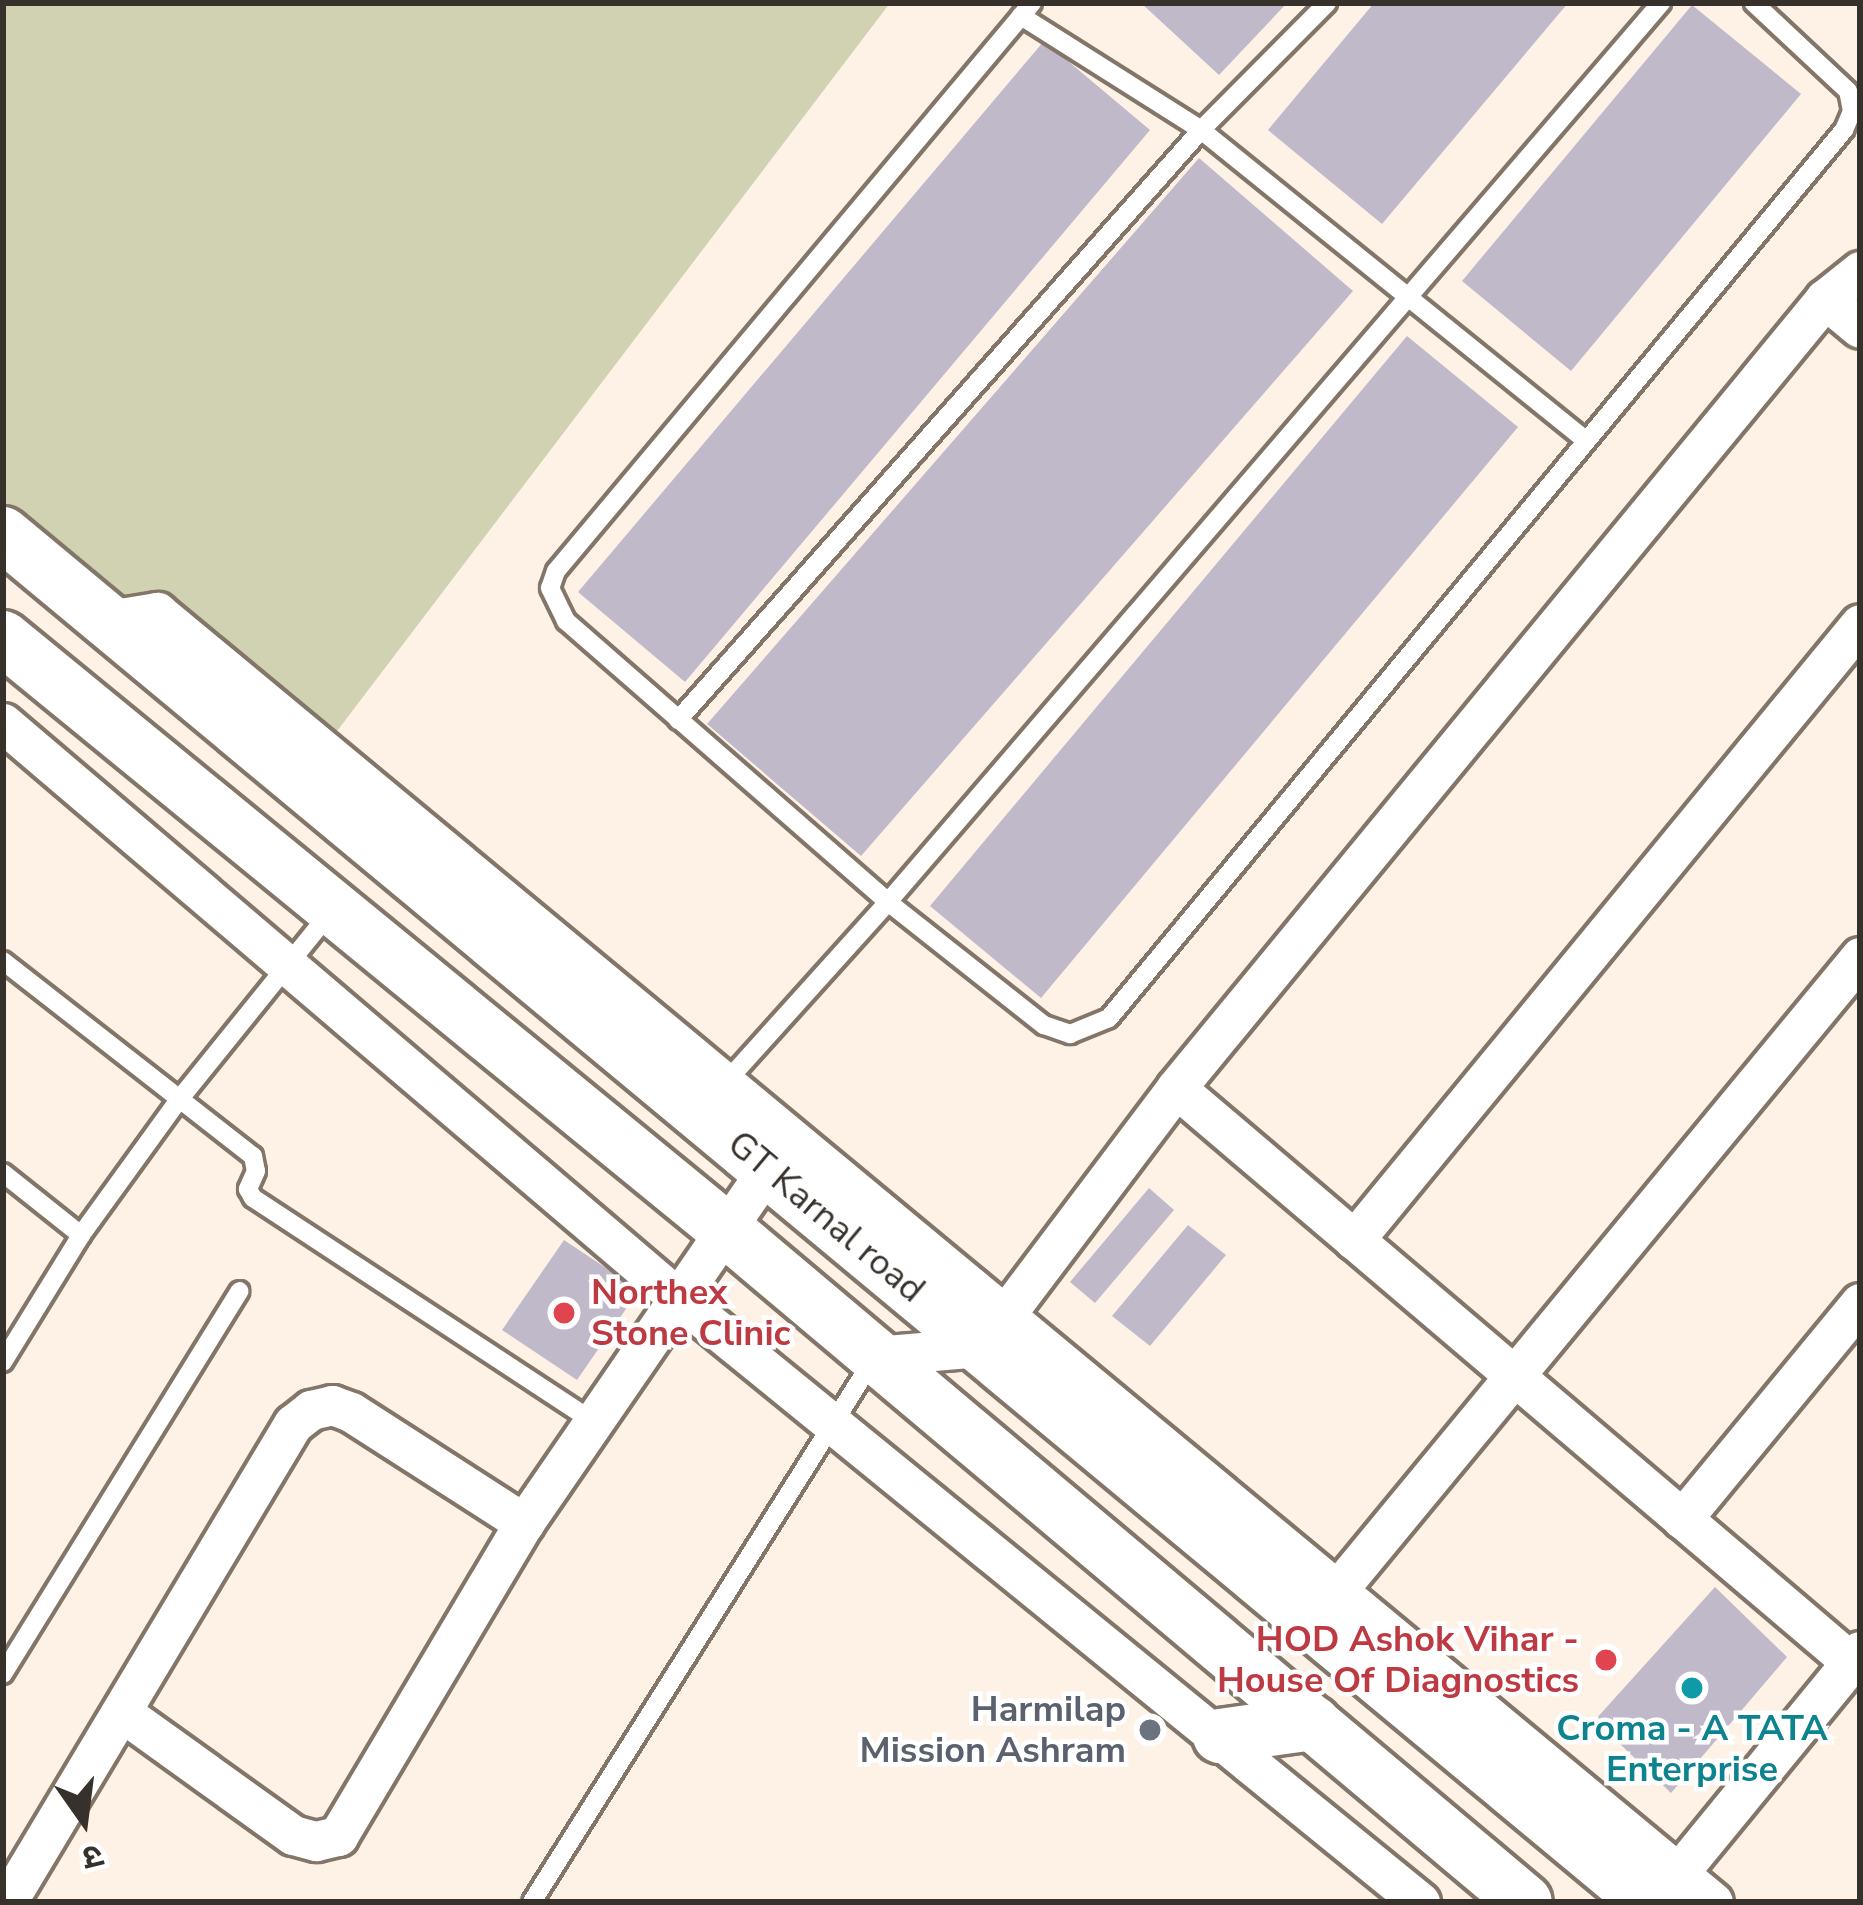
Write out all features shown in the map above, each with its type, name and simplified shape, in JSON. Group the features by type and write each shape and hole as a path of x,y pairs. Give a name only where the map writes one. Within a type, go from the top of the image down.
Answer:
{"main road":[{"name":"GT Karnal road","path":"3,533 205,701 713,1098 767,1168 995,1331 1660,1893"},
{"path":"3,638 725,1228 1525,1902"},
{"path":"151,759 205,701"},
{"path":"1220,1736 1313,1723"}],"street":[{"path":"875,1356 995,1331 1176,1088 1825,299 1860,271"},
{"path":"1825,299 1860,328"},
{"path":"108,620 157,612 713,1098 995,1331"},
{"path":"1354,1240 1860,624"},
{"path":"3,723 678,1298 1220,1736 1411,1899 1444,1837"},
{"path":"1324,1606 1860,957"},
{"path":"1176,1088 1682,1519 1856,1657 1660,1893"},
{"path":"123,1713 293,1834 316,1841 338,1836 524,1523 767,1168"},
{"path":"1682,1519 1860,1303"},
{"path":"7,1902 293,1424 311,1410 332,1405 351,1412 524,1523"},
{"path":"1660,1893 1713,1902"}],"lane":[{"path":"677,720 1202,130 1327,3"},
{"path":"713,1098 888,902 1661,3"},
{"path":"1585,440 1202,130 1026,9 556,571 550,589 554,606 677,720 888,902 1044,1025 1070,1034 1109,1018 1844,130 1852,111 1837,76 1754,3"},
{"path":"3,1362 81,1235 178,1101 333,909"},
{"path":"3,961 253,1156 256,1171 248,1189 253,1198 593,1421"},
{"path":"3,1173 81,1235"},
{"path":"3,1674 240,1291"},
{"path":"532,1902 875,1356"}],"green space":[{"path":"3,3 890,3 306,772 3,504"}],"building":[{"path":"1141,3 1287,3 1219,75"},
{"path":"1374,3 1568,3 1382,224 1268,130"},
{"path":"1692,5 1801,94 1571,371 1462,281"},
{"path":"1044,41 1150,130 685,682 578,592"},
{"path":"1199,158 1353,291 861,856 707,724"},
{"path":"1407,336 1518,427 1041,998 930,906"},
{"path":"1149,1188 1174,1210 1095,1303 1070,1282"},
{"path":"1188,1225 1226,1255 1150,1346 1112,1316"},
{"path":"564,1240 639,1290 577,1380 502,1330"},
{"name":"Croma - A TATA Enterprise","path":"1715,1587 1787,1657 1671,1793 1595,1720"}],"place":[{"name":"Northex Stone Clinic","path":"564,1313"},
{"name":"HOD Ashok Vihar - House Of Diagnostics","path":"1606,1660"},
{"name":"Croma - A TATA Enterprise","path":"1692,1688"},
{"name":"Harmilap Mission Ashram","path":"1150,1730"}]}
